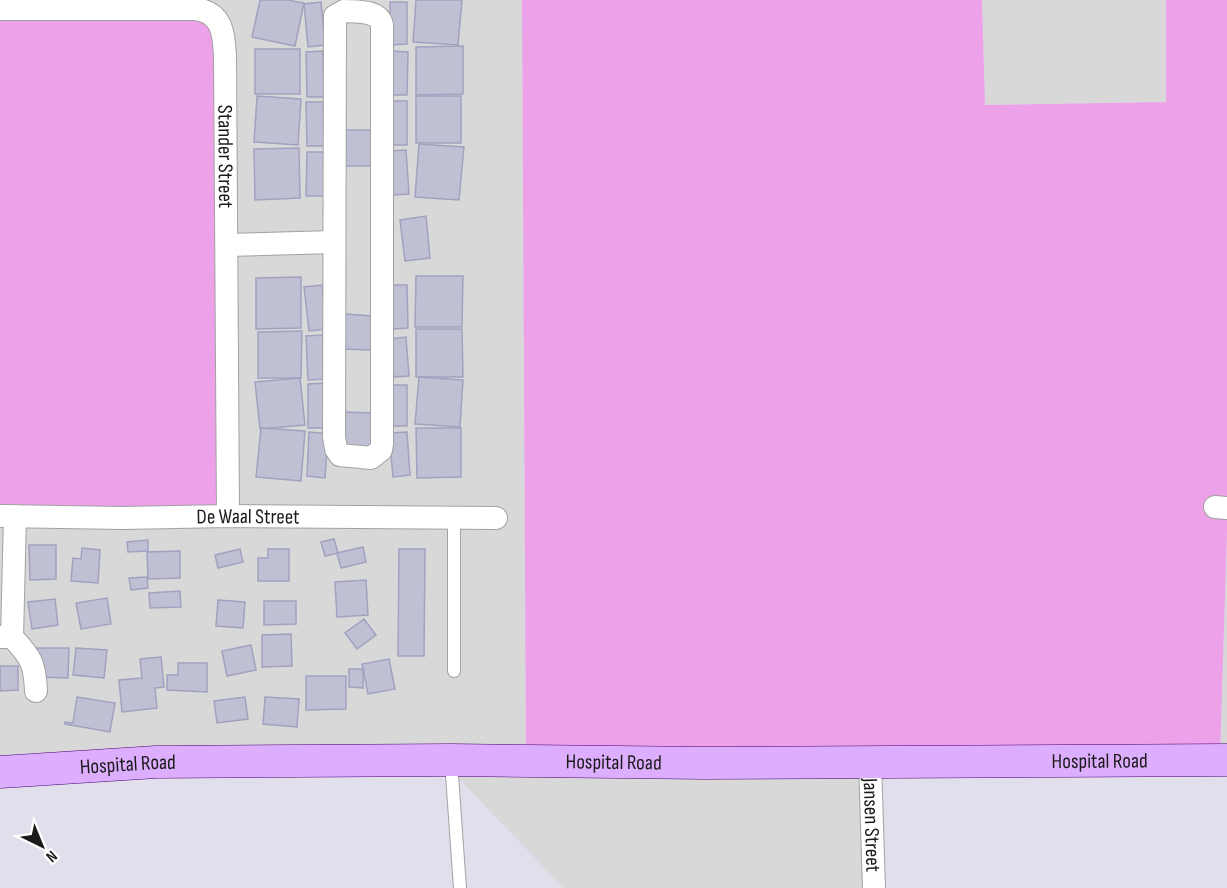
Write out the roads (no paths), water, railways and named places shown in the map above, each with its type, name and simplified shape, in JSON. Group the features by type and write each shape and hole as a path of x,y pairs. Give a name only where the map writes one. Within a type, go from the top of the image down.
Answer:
{"main road":[{"name":"Hospital Road","path":"0,772 156,762 451,760 693,763 1227,760"}],"street":[{"name":"Stander Street","path":"0,9 195,9 209,12 218,21 224,41 225,56 228,516"},
{"path":"344,11 376,15 381,19 382,25 382,444 381,450 371,458 340,455 336,449 334,437 334,242 335,16 344,11"},
{"path":"227,244 334,242"},
{"path":"8,516 6,637 24,650 35,671 36,692"},
{"name":"De Waal Street","path":"8,516 496,518"},
{"name":"Jansen Street","path":"870,762 874,888"}],"lane":[{"path":"454,518 454,671"},
{"path":"451,760 460,888"}]}
